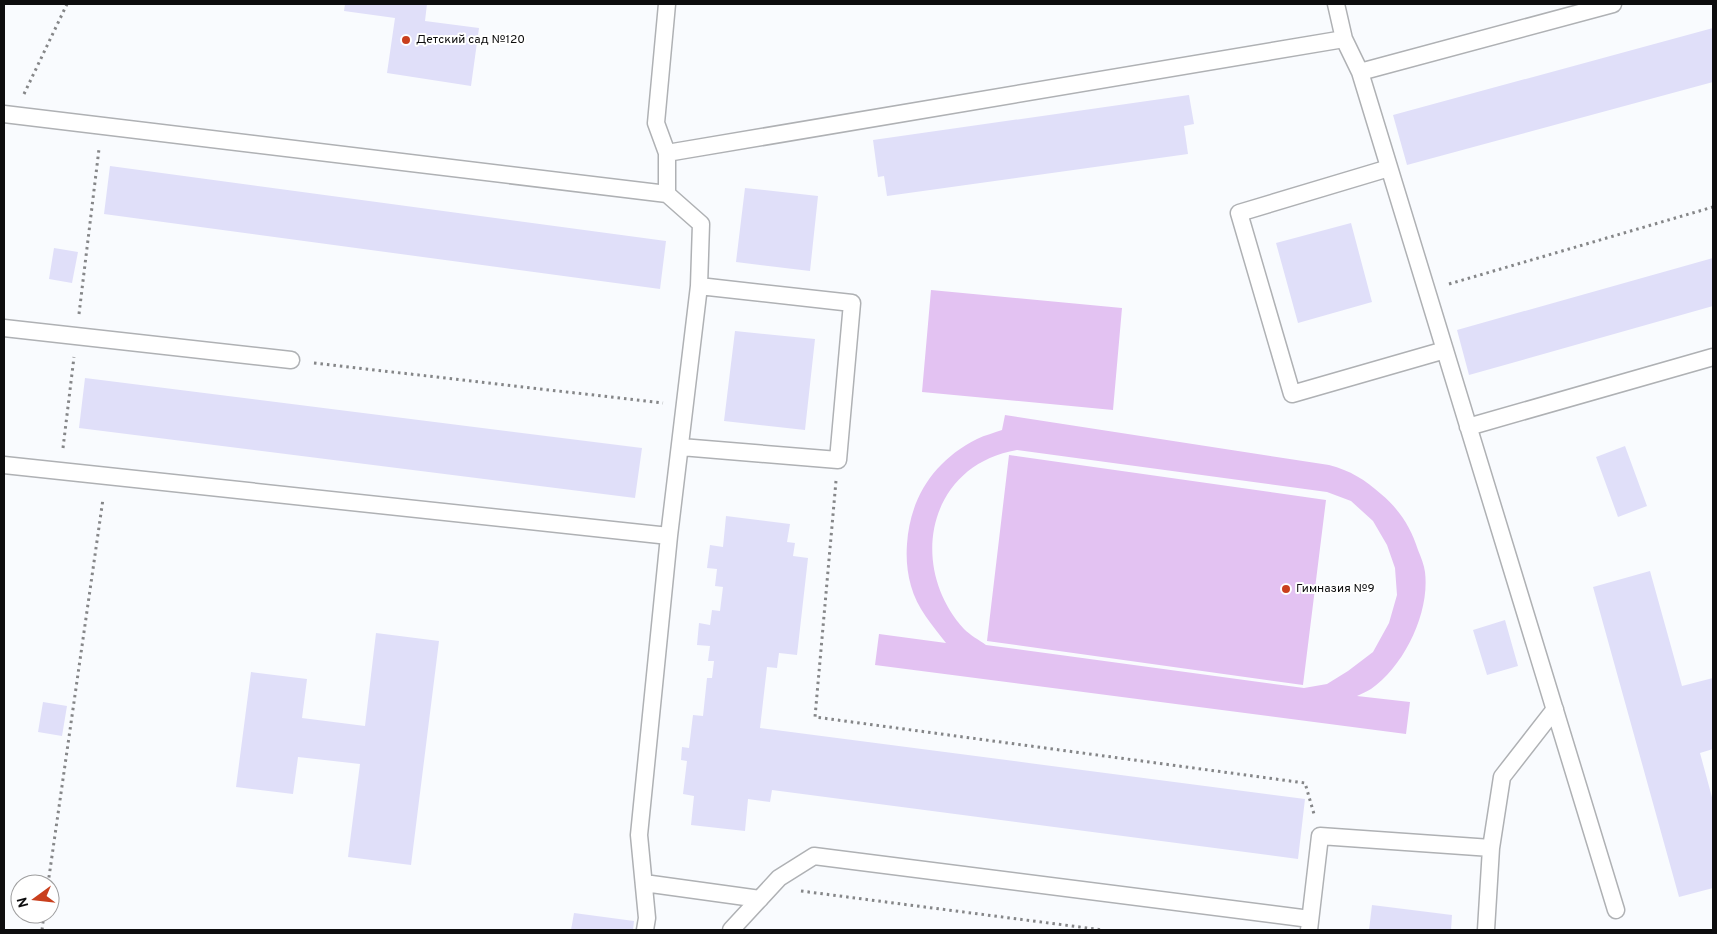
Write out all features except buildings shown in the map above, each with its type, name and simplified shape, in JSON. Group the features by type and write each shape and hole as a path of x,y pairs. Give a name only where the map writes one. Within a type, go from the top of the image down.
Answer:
{"lane":[{"path":"667,4 656,123 667,153 667,194"},
{"path":"1336,4 1344,39 1360,72 1616,910"},
{"path":"1360,72 1614,4"},
{"path":"667,153 1344,39"},
{"path":"9,115 667,194 701,224 699,286 669,536 639,835 647,918 645,930"},
{"path":"1389,168 1239,212 1292,394 1445,350"},
{"path":"681,447 838,460 852,303 699,286"},
{"path":"4,328 291,360"},
{"path":"1468,427 1713,357"},
{"path":"4,465 669,536"},
{"path":"1486,930 1491,848 1502,778 1554,709"},
{"path":"731,930 779,878 814,856 1310,925 1320,836 1491,848"},
{"path":"644,883 765,893"}],"path":[{"path":"9,115 67,4"},
{"path":"61,471 102,126"},
{"path":"1426,290 1713,208"},
{"path":"291,360 686,406"},
{"path":"838,460 815,717 1305,783 1320,836"},
{"path":"49,874 107,476"},
{"path":"765,893 1104,930"}],"shaded area":[{"path":"931,290 1122,308 1113,410 922,392"},
{"path":"1005,415 1329,465 1351,473 1369,484 1394,506 1408,527 1423,564 1425,588 1419,621 1404,653 1383,679 1371,689 1357,696 1410,702 1406,734 875,665 879,634 946,643 921,609 910,581 907,549 913,511 927,482 949,458 977,439 1002,430","holes":["1017,450 1327,492 1351,501 1373,521 1387,545 1395,568 1397,595 1389,623 1373,652 1327,684 1304,688 986,645 964,629 946,604 936,577 932,549 936,522 946,497 963,475 987,459"]},
{"path":"1009,455 1326,500 1303,685 987,641"}],"place":[{"name":"Детский сад №120","path":"406,40"},
{"name":"Гимназия №9","path":"1286,589"}]}
